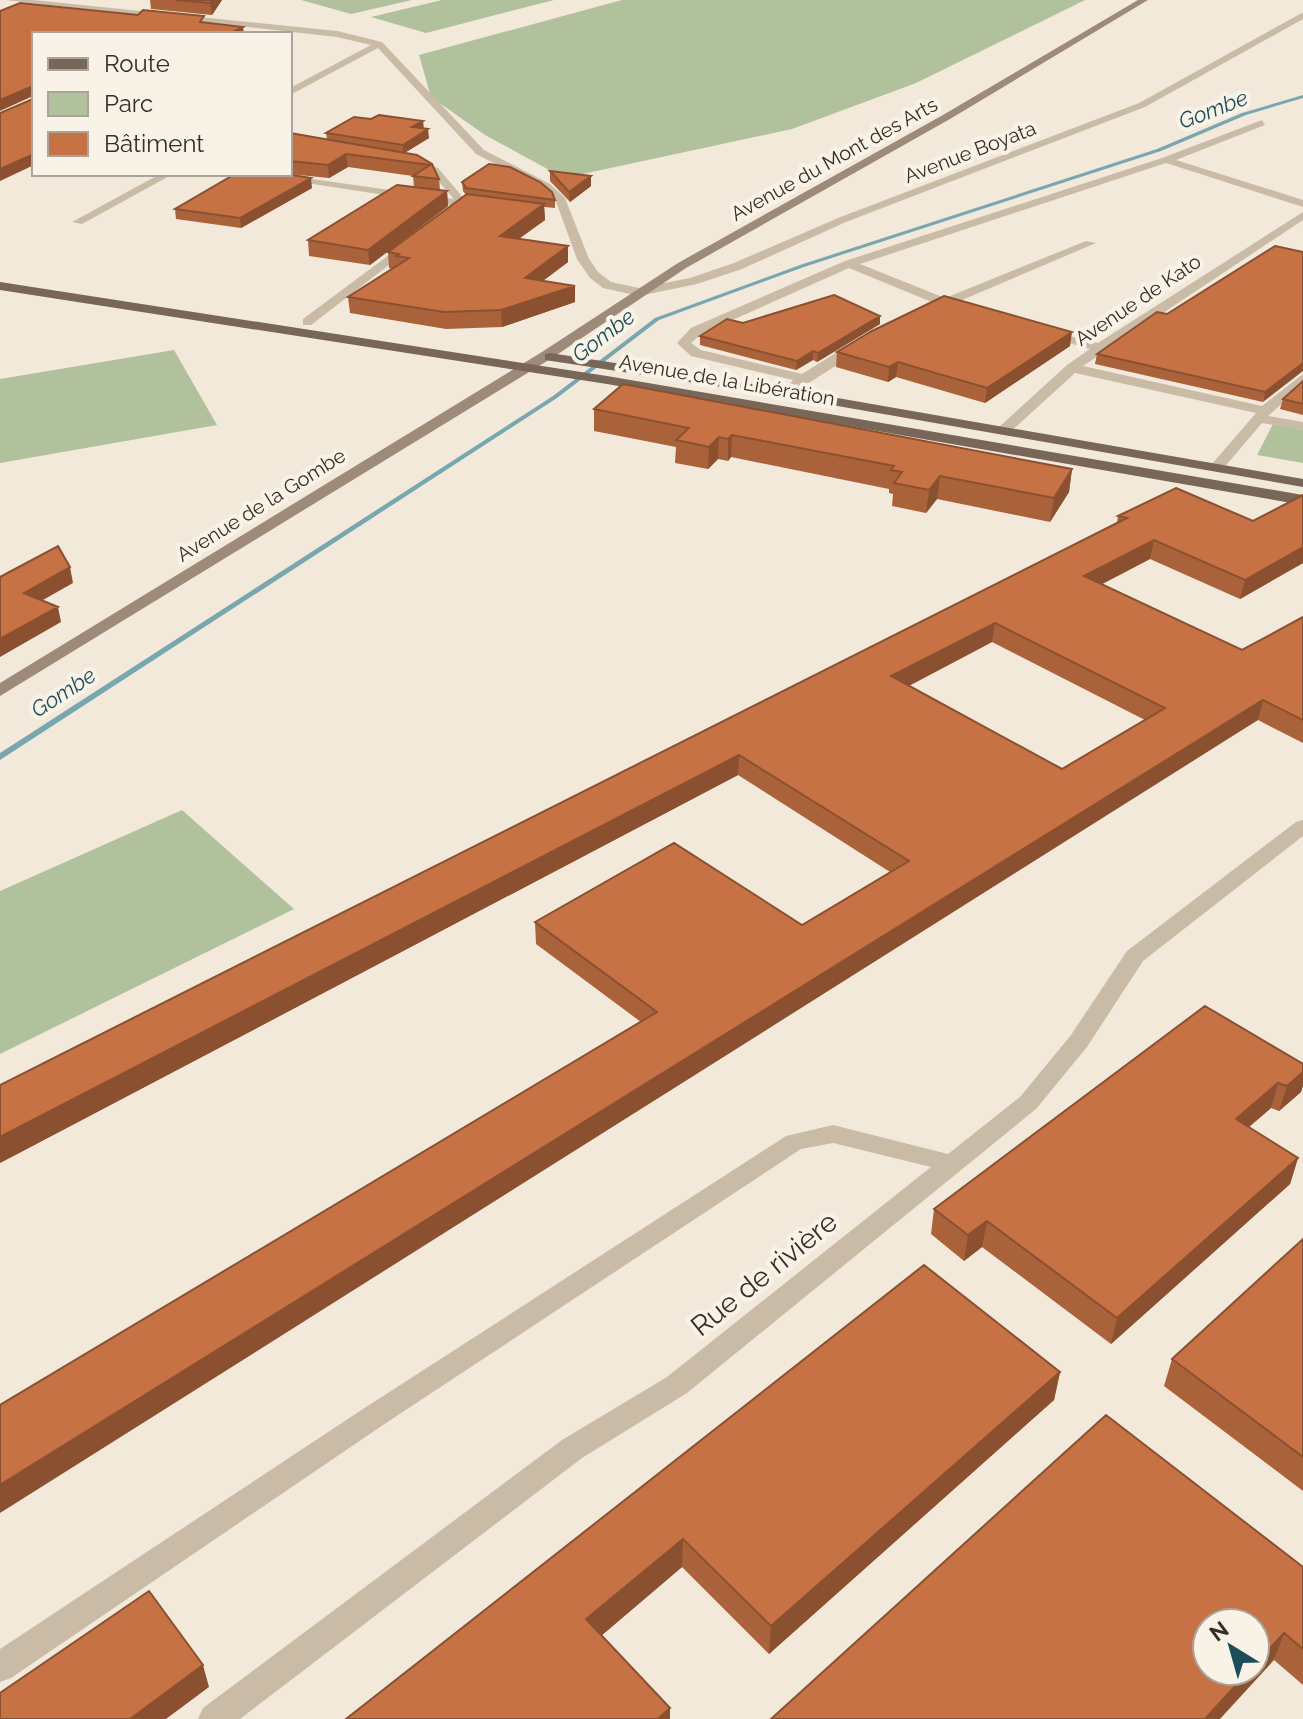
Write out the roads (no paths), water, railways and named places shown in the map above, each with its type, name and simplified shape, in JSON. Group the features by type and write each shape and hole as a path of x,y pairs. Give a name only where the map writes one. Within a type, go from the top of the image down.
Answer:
{"main road":[{"name":"Avenue de la Libération","path":"0,274 786,393 1303,483"},
{"name":"Avenue de la Libération","path":"0,286 607,380 1303,500"}],"street":[{"path":"0,5 10,0 209,20 352,36 379,44 480,152 538,180 560,198 583,259 594,275 615,288 639,292"},
{"name":"Avenue du Mont des Arts","path":"546,356 599,316 639,292 814,188 979,98 1144,0"},
{"name":"Avenue Boyata","path":"639,292 693,281 738,266 842,220 1142,105 1303,16"},
{"path":"189,29 209,20"},
{"path":"292,91 379,44"},
{"path":"804,379 696,353 683,343 696,331 849,264 1166,160 1262,123"},
{"path":"396,158 426,163 440,172 463,204"},
{"path":"1166,160 1303,204"},
{"path":"78,222 164,176"},
{"path":"267,176 492,207"},
{"path":"450,214 463,204"},
{"path":"552,214 567,216"},
{"name":"Avenue de Kato","path":"1004,430 1072,368 1303,215"},
{"path":"307,322 425,233"},
{"path":"917,315 1090,243"},
{"path":"849,264 942,303 971,311"},
{"path":"1028,327 1100,348"},
{"path":"786,393 868,340"},
{"name":"Avenue de la Gombe","path":"0,691 546,356"},
{"path":"1072,368 1303,426"},
{"path":"1217,467 1261,414 1303,378"},
{"name":"Rue de rivière","path":"214,1719 572,1449 677,1385 1028,1103 1079,1041 1135,956 1303,826"},
{"path":"0,1667 794,1142 833,1134 953,1164"}],"waterway":[{"name":"Gombe","path":"0,757 555,397 657,319 802,266 1159,150 1244,114 1303,96"}]}
